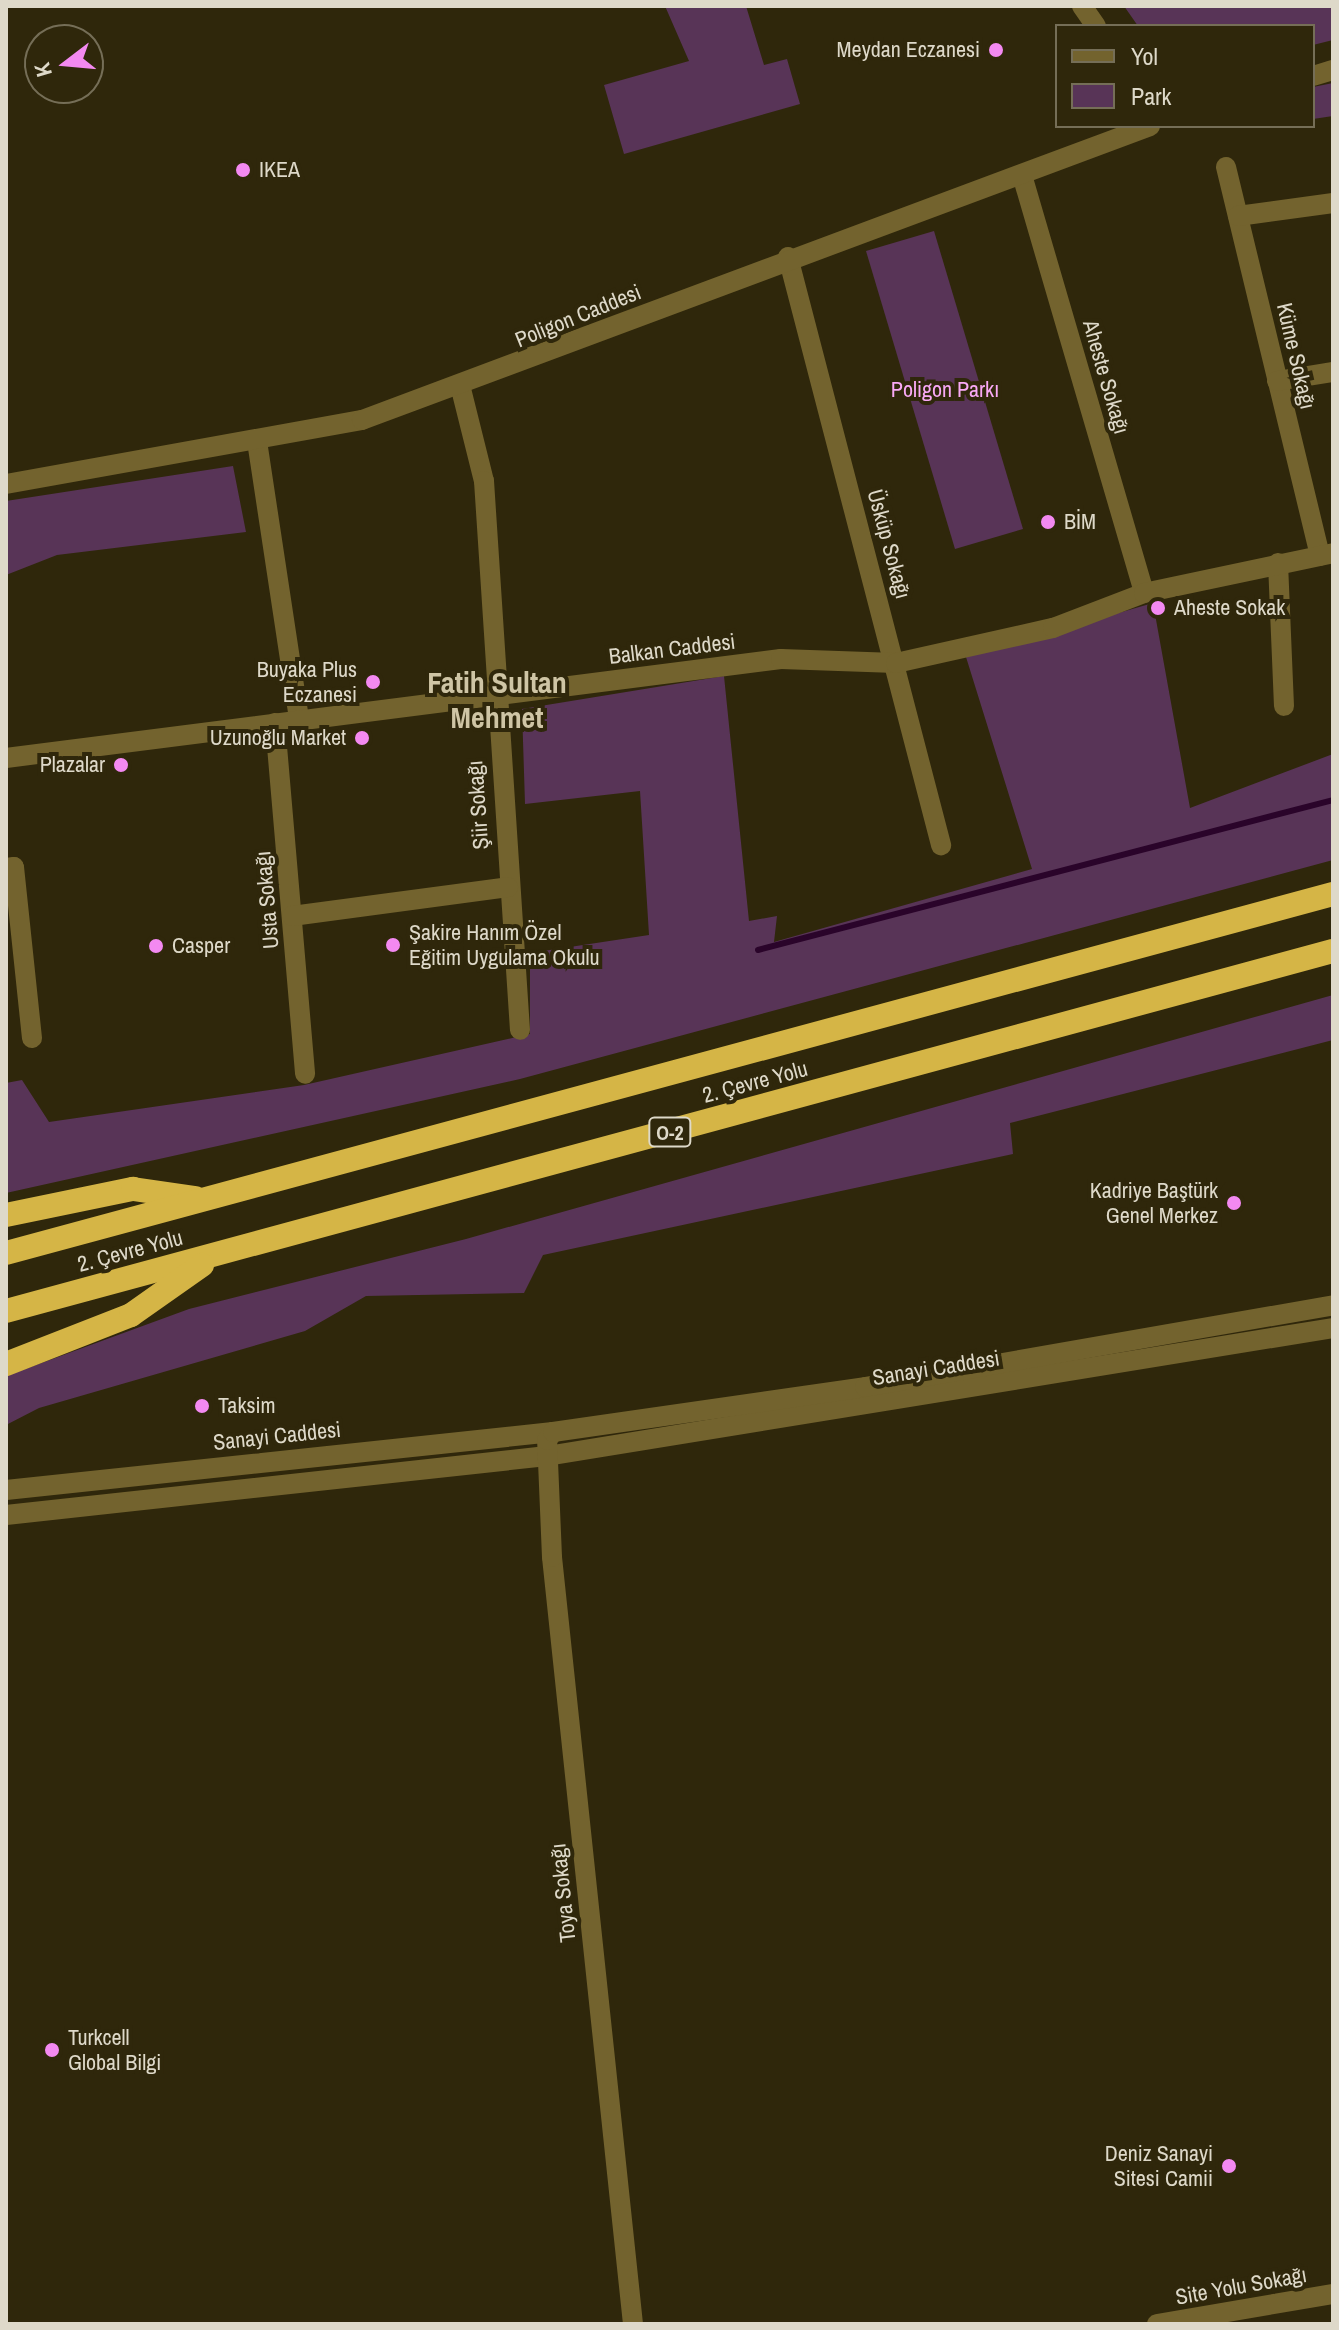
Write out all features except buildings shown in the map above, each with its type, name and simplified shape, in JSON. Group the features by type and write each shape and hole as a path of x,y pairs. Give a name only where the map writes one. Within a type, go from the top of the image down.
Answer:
{"highway":[{"name":"2. Çevre Yolu","path":"6,1253 1333,894"},
{"name":"2. Çevre Yolu","path":"6,1311 1333,951"},
{"path":"6,1215 133,1189 205,1200"},
{"path":"6,1364 131,1315 216,1255"}],"street":[{"path":"1082,6 1095,24"},
{"name":"Poligon Caddesi","path":"6,484 257,441 461,389 788,257 1022,175 1114,133 1140,128"},
{"name":"Küme Sokağı","path":"1226,167 1277,381 1327,554"},
{"name":"Aheste Sokağı","path":"1022,175 1144,593"},
{"path":"1238,216 1333,203"},
{"name":"Üsküp Sokağı","path":"788,257 941,845"},
{"path":"1277,381 1333,372"},
{"name":"Şiir Sokağı","path":"461,389 484,481 499,656 494,696 520,1030"},
{"path":"257,441 299,720"},
{"name":"Balkan Caddesi","path":"6,758 781,659 896,663 1053,628 1144,593 1327,554"},
{"path":"1278,563 1284,706"},
{"name":"Usta Sokağı","path":"275,723 305,1074"},
{"path":"6,868 14,867 32,1038"},
{"path":"292,916 508,887"},
{"name":"Sanayi Caddesi","path":"6,1490 553,1432 865,1387 1333,1305"},
{"name":"Sanayi Caddesi","path":"6,1515 547,1456 1333,1328"},
{"path":"547,1456 553,1432"},
{"name":"Toya Sokağı","path":"547,1456 633,2324"},
{"name":"Site Yolu Sokağı","path":"1157,2324 1333,2294"}],"green space":[{"path":"665,6 746,6 764,65 787,59 800,104 624,154 604,85 689,61"},
{"path":"1124,6 1333,6 1333,40 1315,44 1315,24 1137,24"},
{"path":"1333,83 1333,116 1315,119 1315,87"},
{"name":"Poligon Parkı","path":"934,231 1023,529 955,549 866,251"},
{"path":"233,466 246,532 57,555 6,575 6,501"},
{"path":"1153,603 1190,808 1333,754 1333,860 520,1079 6,1193 6,1083 22,1080 49,1122 304,1085 530,1034 530,953 649,935 640,791 525,804 522,709 724,676 749,921 777,916 774,942 1032,869 966,657"},
{"path":"1333,995 1333,1040 1010,1123 1013,1154 543,1255 524,1293 366,1296 305,1331 39,1408 6,1425 6,1376 189,1309 466,1239"}],"waterway":[{"path":"758,950 1333,800"}],"place":[{"name":"Meydan Eczanesi","path":"996,50"},
{"name":"IKEA","path":"243,170"},
{"name":"BİM","path":"1048,522"},
{"name":"Aheste Sokak","path":"1158,608"},
{"name":"Buyaka Plus Eczanesi","path":"373,682"},
{"name":"Uzunoğlu Market","path":"362,738"},
{"name":"Plazalar","path":"121,765"},
{"name":"Şakire Hanım Özel Eğitim Uygulama Okulu","path":"393,945"},
{"name":"Casper","path":"156,946"},
{"name":"Kadriye Baştürk Genel Merkez","path":"1234,1203"},
{"name":"Taksim","path":"202,1406"},
{"name":"Turkcell Global Bilgi","path":"52,2050"},
{"name":"Deniz Sanayi Sitesi Camii","path":"1229,2166"}],"district":[{"name":"Fatih Sultan Mehmet","path":"497,699"}]}
